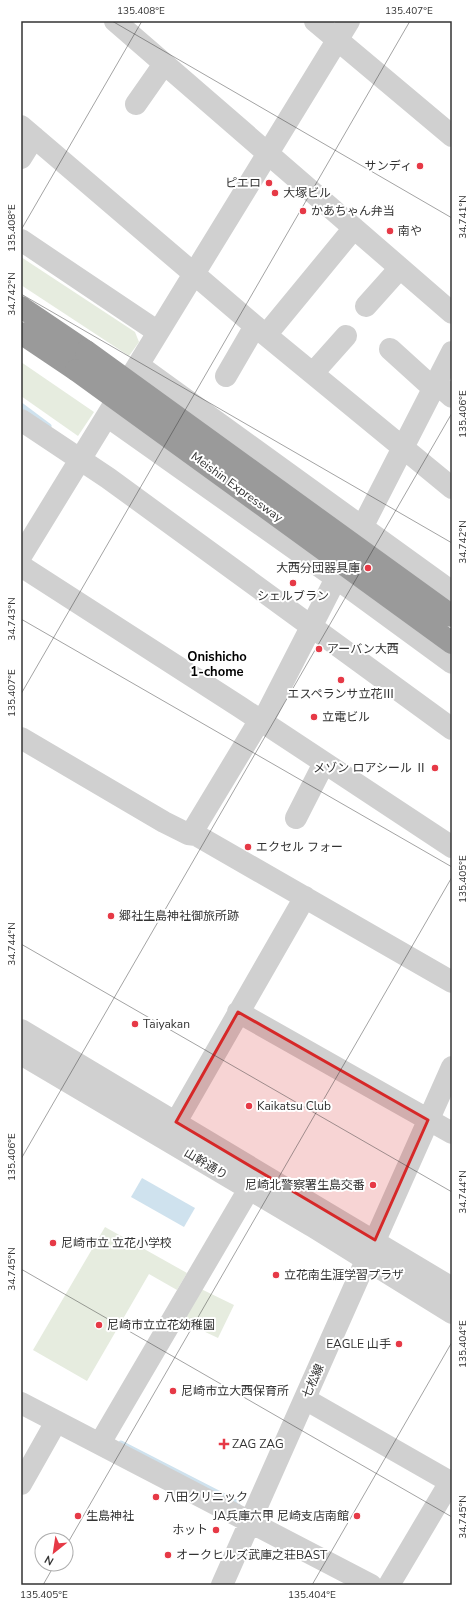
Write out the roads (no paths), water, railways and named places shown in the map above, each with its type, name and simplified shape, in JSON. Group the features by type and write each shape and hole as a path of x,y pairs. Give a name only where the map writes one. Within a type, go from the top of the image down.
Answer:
{"highway":[{"name":"Meishin Expressway","path":"21,307 81,361 452,643"},
{"name":"Meishin Expressway","path":"21,333 81,361 452,616"}],"street":[{"path":"315,21 452,136"},
{"path":"21,556 349,21"},
{"path":"117,22 452,313"},
{"path":"136,104 164,64"},
{"path":"21,158 28,131 260,330 452,488"},
{"path":"226,376 260,330 354,228"},
{"path":"21,240 158,332"},
{"path":"366,306 400,268"},
{"path":"313,373 346,336"},
{"path":"390,349 440,389"},
{"path":"191,834 268,711 403,448 440,389 452,352"},
{"path":"138,365 452,592"},
{"path":"106,416 336,578 452,663"},
{"path":"21,420 108,478 452,728"},
{"path":"21,566 261,721 324,764 452,847"},
{"path":"21,738 164,822 196,835 452,982"},
{"path":"296,818 324,764"},
{"path":"176,1122 233,1025 238,1012 305,897"},
{"path":"238,1012 452,1133"},
{"name":"山幹通り","path":"21,1030 375,1240 452,1288"},
{"name":"山幹通り","path":"21,1054 249,1189 452,1313"},
{"name":"七松線","path":"222,1585 452,1067"},
{"path":"105,1434 249,1189"},
{"path":"305,1399 451,1482 389,1585"},
{"path":"21,1404 371,1585"},
{"path":"21,1484 56,1422"}],"water":[{"path":"142,1178 195,1208 184,1227 131,1197"}],"waterway":[{"path":"21,405 49,426"},
{"path":"121,1443 236,1502 239,1507"}],"place":[{"name":"サンディ","path":"420,166"},
{"name":"ピエロ","path":"269,183"},
{"name":"大塚ビル","path":"275,193"},
{"name":"かあちゃん弁当","path":"303,211"},
{"name":"南や","path":"390,231"},
{"name":"大西分団器具庫","path":"368,568"},
{"name":"シェルブラン","path":"293,583"},
{"name":"アーバン大西","path":"319,649"},
{"name":"エスペランサ立花Ⅲ","path":"341,680"},
{"name":"立電ビル","path":"314,717"},
{"name":"メゾン ロアシール Ⅱ","path":"435,768"},
{"name":"エクセル フォー","path":"248,847"},
{"name":"郷社生島神社御旅所跡","path":"111,916"},
{"name":"Taiyakan","path":"135,1024"},
{"name":"Kaikatsu Club","path":"249,1106"},
{"name":"尼崎北警察署生島交番","path":"373,1185"},
{"name":"尼崎市立 立花小学校","path":"53,1243"},
{"name":"立花南生涯学習プラザ","path":"276,1275"},
{"name":"尼崎市立立花幼稚園","path":"99,1325"},
{"name":"EAGLE 山手","path":"399,1344"},
{"name":"尼崎市立大西保育所","path":"173,1391"},
{"name":"ZAG ZAG","path":"224,1444"},
{"name":"八田クリニック","path":"156,1497"},
{"name":"生島神社","path":"78,1516"},
{"name":"JA兵庫六甲 尼崎支店南館","path":"357,1516"},
{"name":"ホット","path":"216,1530"},
{"name":"オークヒルズ武庫之荘BAST","path":"168,1555"}],"district":[{"name":"Onishicho 1-chome","path":"217,664"}]}
